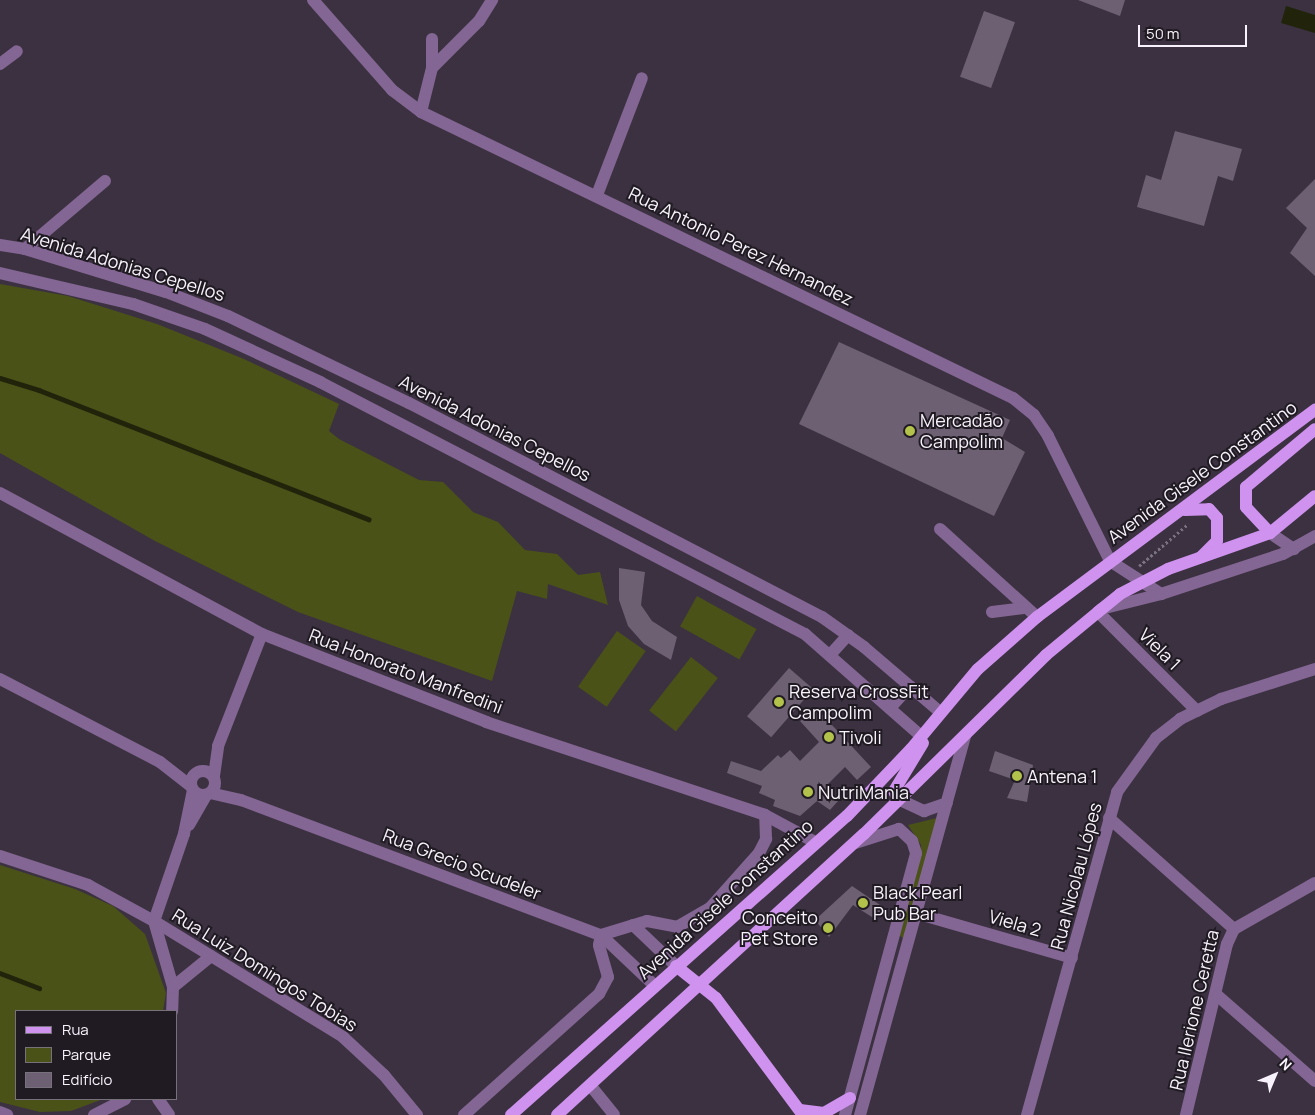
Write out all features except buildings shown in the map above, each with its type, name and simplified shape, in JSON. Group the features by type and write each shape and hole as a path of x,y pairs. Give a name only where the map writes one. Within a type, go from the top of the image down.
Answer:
{"main road":[{"name":"Avenida Gisele Constantino","path":"510,1115 847,816 921,736 978,669 1037,618 1110,561 1183,510 1315,410"},
{"path":"1270,533 1246,507 1246,487 1315,429"},
{"path":"557,1115 853,844 965,737 1046,655 1100,611 1141,581 1270,533 1315,496"},
{"path":"1183,510 1209,509 1217,518 1217,541 1200,559"},
{"path":"898,799 894,790 920,751 921,736"},
{"path":"676,966 716,998 802,1113 824,1113 850,1098"}],"street":[{"name":"Rua Antonio Perez Hernandez","path":"313,0 392,90 421,112 597,195 1013,398 1034,415 1048,436 1110,561"},
{"path":"432,68 479,21 492,0"},
{"path":"421,112 432,68 432,39"},
{"path":"0,64 17,51"},
{"path":"597,195 642,78"},
{"path":"25,249 105,181"},
{"name":"Avenida Adonias Cepellos","path":"0,245 25,249 166,292 312,355 765,587 848,635 940,712"},
{"name":"Avenida Adonias Cepellos","path":"0,273 133,304 205,329 320,382 805,634 891,707 921,736"},
{"name":"Rua Honorato Manfredini","path":"0,493 262,634 486,722 765,815 816,842"},
{"path":"940,529 1037,618"},
{"path":"1270,533 1294,549"},
{"path":"1100,611 1161,594 1294,549 1315,536"},
{"name":"Avenida Gisele Constantino","path":"1110,561 1161,594"},
{"path":"992,612 1026,608"},
{"name":"Viela 1","path":"1100,611 1197,710"},
{"path":"184,834 211,787 218,746 262,634"},
{"path":"830,655 848,635"},
{"name":"Rua Nicolau Lópes","path":"1026,1115 1072,958 1117,792 1156,738 1197,710 1221,699 1315,669"},
{"path":"0,679 211,787"},
{"path":"891,707 910,686"},
{"path":"860,1115 919,914 965,737"},
{"path":"172,1010 173,987 154,921 184,834 195,780 218,746"},
{"path":"195,780 211,787"},
{"name":"Rua Grecio Scudeler","path":"211,787 241,800 601,935 654,986"},
{"path":"898,799 924,811 948,803"},
{"path":"464,1115 599,994 608,977 599,945 601,935 647,921 677,927 710,908 759,853 766,839 765,815"},
{"name":"Rua Ilerione Ceretta","path":"1109,818 1234,929 1227,944 1218,996 1186,1115"},
{"path":"845,1115 916,853 912,842 899,829 853,844"},
{"name":"Rua Luiz Domingos Tobias","path":"0,856 88,885 154,921 343,1037 384,1076 417,1115"},
{"path":"1234,929 1315,883"},
{"name":"Viela 2","path":"919,914 1072,958"},
{"path":"633,924 676,966"},
{"path":"173,987 211,956"},
{"path":"1218,996 1315,1081"},
{"path":"590,1086 614,1115"},
{"path":"94,1115 123,1100"},
{"path":"159,1100 169,1115"},
{"path":"0,1112 7,1115"}],"path":[{"path":"1129,574 1191,522"}],"green space":[{"path":"0,284 68,296 157,324 244,359 339,404 329,431 339,439 419,480 443,482 473,512 498,522 525,550 557,554 578,575 600,572 608,605 548,584 547,599 517,591 492,681 298,612 155,541 0,453"},
{"path":"697,596 756,629 740,660 680,627"},
{"path":"617,631 646,651 607,707 578,687"},
{"path":"691,657 718,678 676,732 649,711"},
{"path":"937,818 904,939 899,935 921,845 908,825"},
{"path":"0,865 75,889 113,906 145,934 166,993 163,1010 15,1010 15,1100 100,1100 71,1111 40,1112 0,1102"}],"shaded area":[{"path":"1286,6 1315,15 1315,33 1281,23"}],"waterway":[{"path":"0,378 39,390 369,519"},
{"path":"0,973 39,988"}],"place":[{"name":"Mercadão Campolim","path":"910,431"},
{"name":"Reserva CrossFit Campolim","path":"779,702"},
{"name":"Tivoli","path":"829,737"},
{"name":"Antena 1","path":"1017,776"},
{"name":"NutriMania","path":"808,792"},
{"name":"Black Pearl Pub Bar","path":"863,903"},
{"name":"Conceito Pet Store","path":"828,928"}]}
